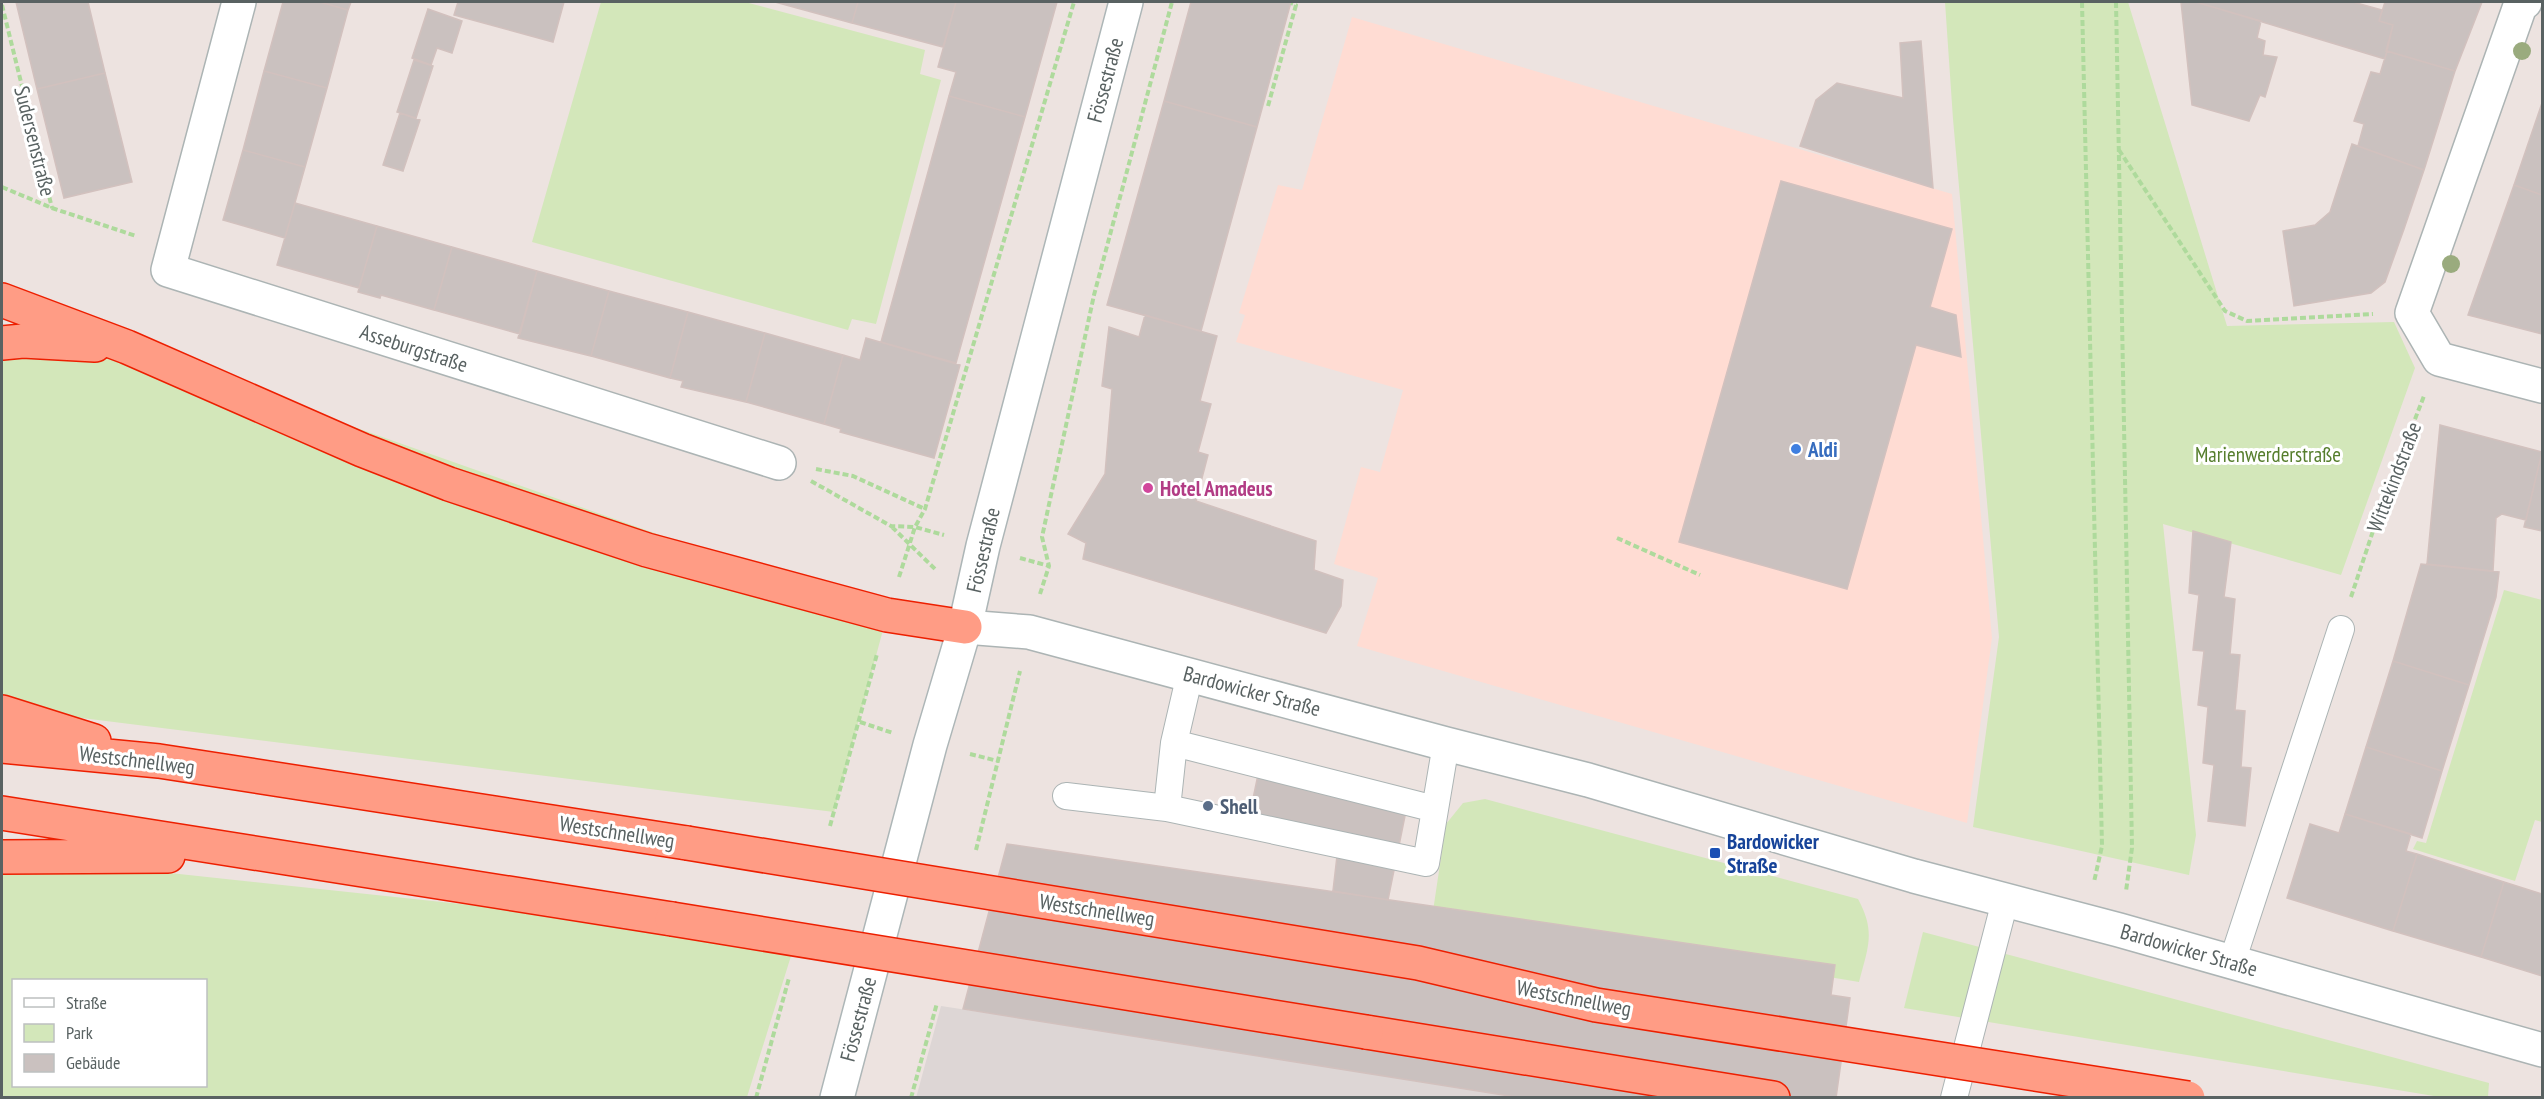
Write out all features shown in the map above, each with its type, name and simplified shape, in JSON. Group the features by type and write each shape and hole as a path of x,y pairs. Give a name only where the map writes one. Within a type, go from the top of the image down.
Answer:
{"highway":[{"path":"2,300 127,347 362,450 448,484 647,550 887,615 965,627"},
{"path":"2,343 23,341 127,347"},
{"path":"2,712 159,761"},
{"name":"Westschnellweg","path":"2,746 159,761 687,843 1418,963 1596,1005 2188,1098"},
{"path":"2,813 1773,1098"},
{"path":"2,856 276,856"}],"street":[{"name":"Asseburgstraße","path":"239,2 168,270 779,463"},
{"name":"Fössestraße","path":"837,1098 930,745 965,627 983,546 1126,2"},
{"path":"2525,2 2520,6 2412,313 2439,359 2542,386"},
{"name":"Bardowicker Straße","path":"965,627 1029,632 1588,780 2005,901 2119,930 2542,1050"}],"lane":[{"path":"2232,962 2341,629"},
{"path":"1167,808 1174,743 1190,674"},
{"path":"1174,743 1435,809"},
{"path":"1066,796 1167,808 1425,863 1446,744"},
{"path":"1954,1098 2005,901"}],"path":[{"path":"887,615 915,527 925,509 1074,2"},
{"path":"1029,632 1048,566 1042,537 1094,295 1172,2"},
{"path":"2082,2 2102,846 2085,921"},
{"path":"2116,2 2132,848 2119,930"},
{"path":"1268,106 1296,5 1291,3"},
{"name":"Sudersenstraße","path":"2,5 52,208"},
{"path":"2119,149 2225,310 2247,321 2412,313"},
{"path":"2,187 52,208 174,248"},
{"name":"Wittekindstraße","path":"2341,629 2382,504 2439,359"},
{"path":"779,463 891,526 915,527"},
{"path":"853,476 925,509"},
{"path":"1617,537 1700,575"}],"shaded area":[{"path":"1352,17 1952,194 1992,638 1967,823 1357,646 1378,578 1334,564 1361,467 1380,472 1403,390 1236,342 1245,315 1239,313 1278,185 1302,190"},
{"path":"941,1006 1533,1097 916,1098"}],"green space":[{"path":"601,2 745,2 925,50 920,74 941,80 876,324 852,319 848,330 532,242"},
{"name":"Marienwerderstraße","path":"1945,2 2128,2 2227,326 2394,322 2415,368 2341,575 2163,524 2196,835 2189,875 1973,827 1999,637 1953,119"},
{"path":"2,347 127,347 887,615 834,812 2,708"},
{"path":"2504,590 2542,600 2542,822 2535,820 2515,881 2413,849 2417,841 2426,843"},
{"path":"1485,799 1858,899 1869,931 1859,982 1433,911 1446,824 1463,803"},
{"path":"21,857 796,940 747,1097 2,1097 2,860"},
{"path":"1923,932 2489,1083 2488,1097 2440,1097 1904,1008"}],"building":[{"path":"16,2 88,2 105,73 37,89"},
{"path":"283,2 320,2 348,10 327,88 264,71"},
{"path":"320,2 351,2 348,10"},
{"path":"458,2 564,2 553,42 454,15"},
{"path":"775,2 858,2 852,23"},
{"path":"858,2 956,2 943,47 852,23"},
{"path":"956,2 1057,2 1025,117 949,96 956,72 938,67"},
{"path":"1191,2 1291,2 1257,127 1164,101"},
{"path":"2181,2 2196,2 2261,21 2257,38 2265,41 2263,55 2277,57 2265,97 2260,95 2249,121 2192,105"},
{"path":"2196,2 2353,2 2382,10 2379,21 2393,25 2385,59"},
{"path":"2385,2 2482,2 2455,71 2386,51 2393,25 2379,21"},
{"path":"428,9 462,21 452,53 437,48 431,65 412,58"},
{"path":"1921,41 1933,188 1800,146 1816,100 1837,83 1903,98 1900,43"},
{"path":"2387,51 2455,71 2424,170 2358,146 2364,124 2354,121 2371,72 2380,74"},
{"path":"414,60 433,66 416,118 397,112"},
{"path":"264,71 327,88 305,167 243,150"},
{"path":"105,73 132,182 64,198 37,89"},
{"path":"949,96 1025,117 956,363 881,342"},
{"path":"1164,101 1257,127 1201,331 1107,305"},
{"path":"2542,103 2542,195 2514,185"},
{"path":"400,113 420,120 403,171 383,165"},
{"path":"2352,144 2424,170 2404,229 2385,282 2371,293 2294,306 2283,231 2315,225 2330,212"},
{"path":"243,150 305,167 285,238 223,220"},
{"name":"Aldi","path":"1781,181 1952,229 1930,307 1956,315 1961,357 1916,345 1847,589 1679,542"},
{"path":"2514,185 2542,195 2542,334 2468,315"},
{"path":"295,203 377,226 359,288 277,265"},
{"path":"377,226 452,247 434,310 381,295 380,298 358,292"},
{"path":"452,247 537,271 520,334 434,310"},
{"path":"537,271 609,291 591,356 518,338"},
{"path":"609,291 688,312 670,378 591,356"},
{"path":"688,312 765,333 746,402 681,387 683,381 670,378"},
{"name":"Hotel Amadeus","path":"1145,315 1217,336 1200,401 1211,404 1198,452 1208,455 1196,501 1316,541 1314,570 1343,580 1341,606 1326,633 1083,559 1086,543 1068,534 1105,474 1112,389 1102,386 1109,327 1139,337"},
{"path":"765,333 843,355 824,424 746,402"},
{"path":"866,338 960,365 934,458 840,432 841,429 824,424 843,355 860,360"},
{"path":"2440,425 2542,452 2526,520 2502,514 2496,518 2493,571 2427,564"},
{"path":"2542,452 2542,531 2524,527"},
{"path":"2193,531 2231,542 2224,597 2235,599 2230,654 2240,655 2235,710 2245,711 2241,767 2251,768 2245,826 2208,821 2214,765 2203,763 2208,707 2198,705 2204,651 2193,650 2199,595 2189,593"},
{"path":"2421,564 2499,572 2496,597 2469,685 2393,661"},
{"path":"2393,661 2469,685 2442,771 2366,747"},
{"path":"2366,747 2442,771 2422,838 2345,814"},
{"path":"1259,770 1408,801 1388,900 1333,891 1337,856 1245,837"},
{"path":"2345,814 2411,834 2406,851 2417,854 2393,931 2287,898 2310,824 2339,833"},
{"path":"1007,844 1835,965 1831,995 1850,998 1836,1098 1522,1098 963,1009"},
{"path":"2417,854 2504,882 2481,957 2393,931"},
{"path":"2504,882 2542,894 2542,976 2481,957"}],"place":[{"name":"Aldi","path":"1796,449"},
{"name":"Hotel Amadeus","path":"1148,488"},
{"name":"Shell","path":"1208,806"},
{"name":"Bardowicker Straße","path":"1715,853"}]}
